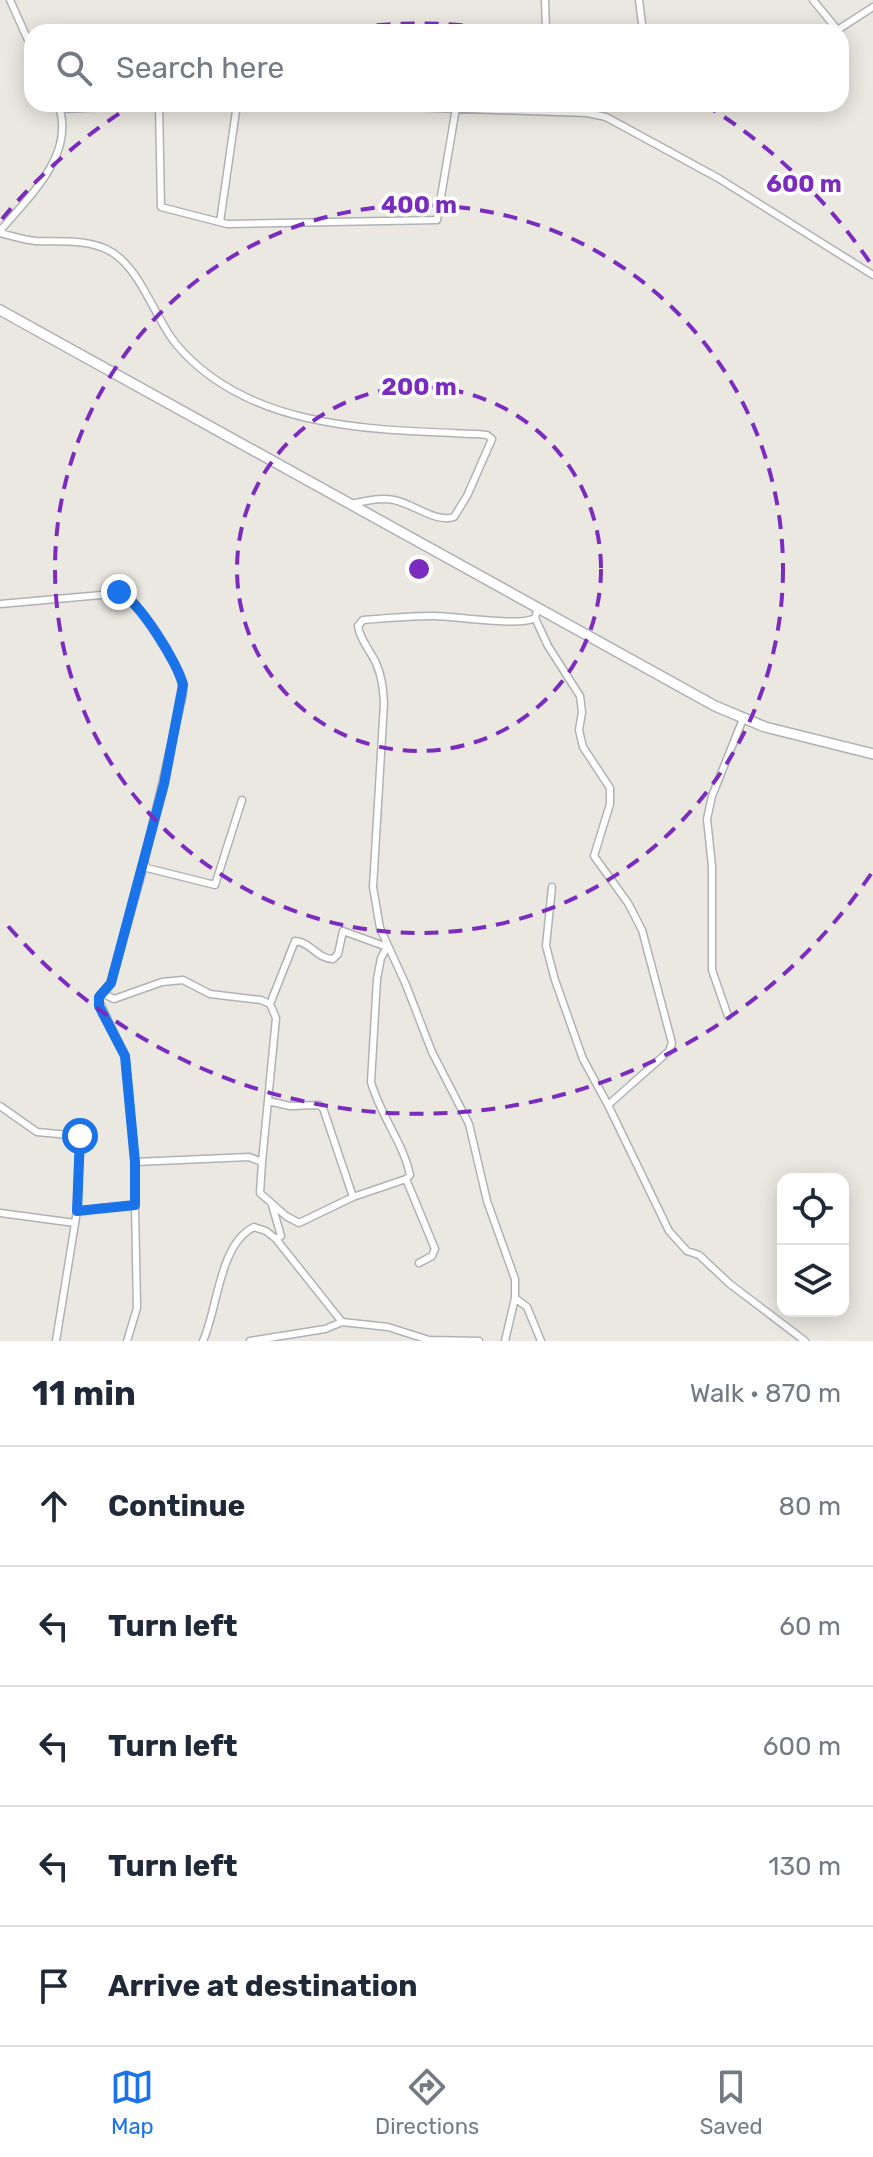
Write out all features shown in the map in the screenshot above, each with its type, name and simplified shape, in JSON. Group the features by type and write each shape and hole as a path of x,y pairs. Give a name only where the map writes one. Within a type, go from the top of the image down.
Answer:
{"main road":[{"path":"0,310 350,504 537,612 743,719 789,734 873,754"}],"street":[{"path":"10,0 24,31"},
{"path":"545,0 546,24"},
{"path":"639,0 642,24"},
{"path":"813,0 833,24"},
{"path":"847,24 873,7"},
{"path":"60,112 62,128 57,155 43,180 0,232 33,240 92,244 115,254 141,286 174,341 188,357 204,371 255,401 286,414 323,422 487,435 492,439 467,496 454,517 437,517 393,499 350,504"},
{"path":"159,112 161,207 220,222 437,220 455,112"},
{"path":"220,222 236,112"},
{"path":"570,112 606,117 718,178 873,275"},
{"path":"0,604 124,593 134,603 179,671 183,694 144,865 111,983 99,997 99,1006 125,1056 135,1162 137,1308 127,1341"},
{"path":"505,1341 515,1298 515,1279 487,1201 466,1116 432,1052 380,928 373,887 383,682 360,636 360,622 434,616 524,622 537,612 548,646 580,696 582,712 579,730 583,747 610,788 610,804 594,856 628,903 642,930 672,1043 669,1051 608,1105"},
{"path":"728,1016 712,970 712,866 707,819 712,796 743,719"},
{"path":"144,865 215,885 242,800"},
{"path":"552,887 547,953 583,1059 655,1205 677,1242 687,1251 699,1255 730,1284 805,1341"},
{"path":"270,1004 295,941 307,943 326,959 333,959 338,954 343,931 387,947"},
{"path":"102,993 114,999 162,982 183,980 210,994 261,1000 270,1004 276,1018 260,1193 299,1223 353,1197 410,1175 406,1158 371,1082 377,979 381,958 387,947"},
{"path":"268,1101 290,1106 319,1105 323,1108 353,1197"},
{"path":"0,1106 37,1132 80,1136 77,1211 56,1341"},
{"path":"135,1162 249,1157 262,1162"},
{"path":"406,1179 435,1249 432,1256 419,1263"},
{"path":"77,1211 135,1205"},
{"path":"272,1205 281,1232 280,1239 276,1239"},
{"path":"0,1213 75,1223"},
{"path":"203,1341 221,1279 239,1237 254,1227 260,1227 276,1239 342,1322"},
{"path":"515,1298 527,1307 541,1341"},
{"path":"250,1341 325,1329 342,1322 388,1327 429,1340 479,1341"}],"route":[{"path":"80,1136 77,1211 135,1205 135,1162 125,1056 99,1006 99,997 111,983 144,865 183,685 179,671 165,648 134,603 119,592"}]}
